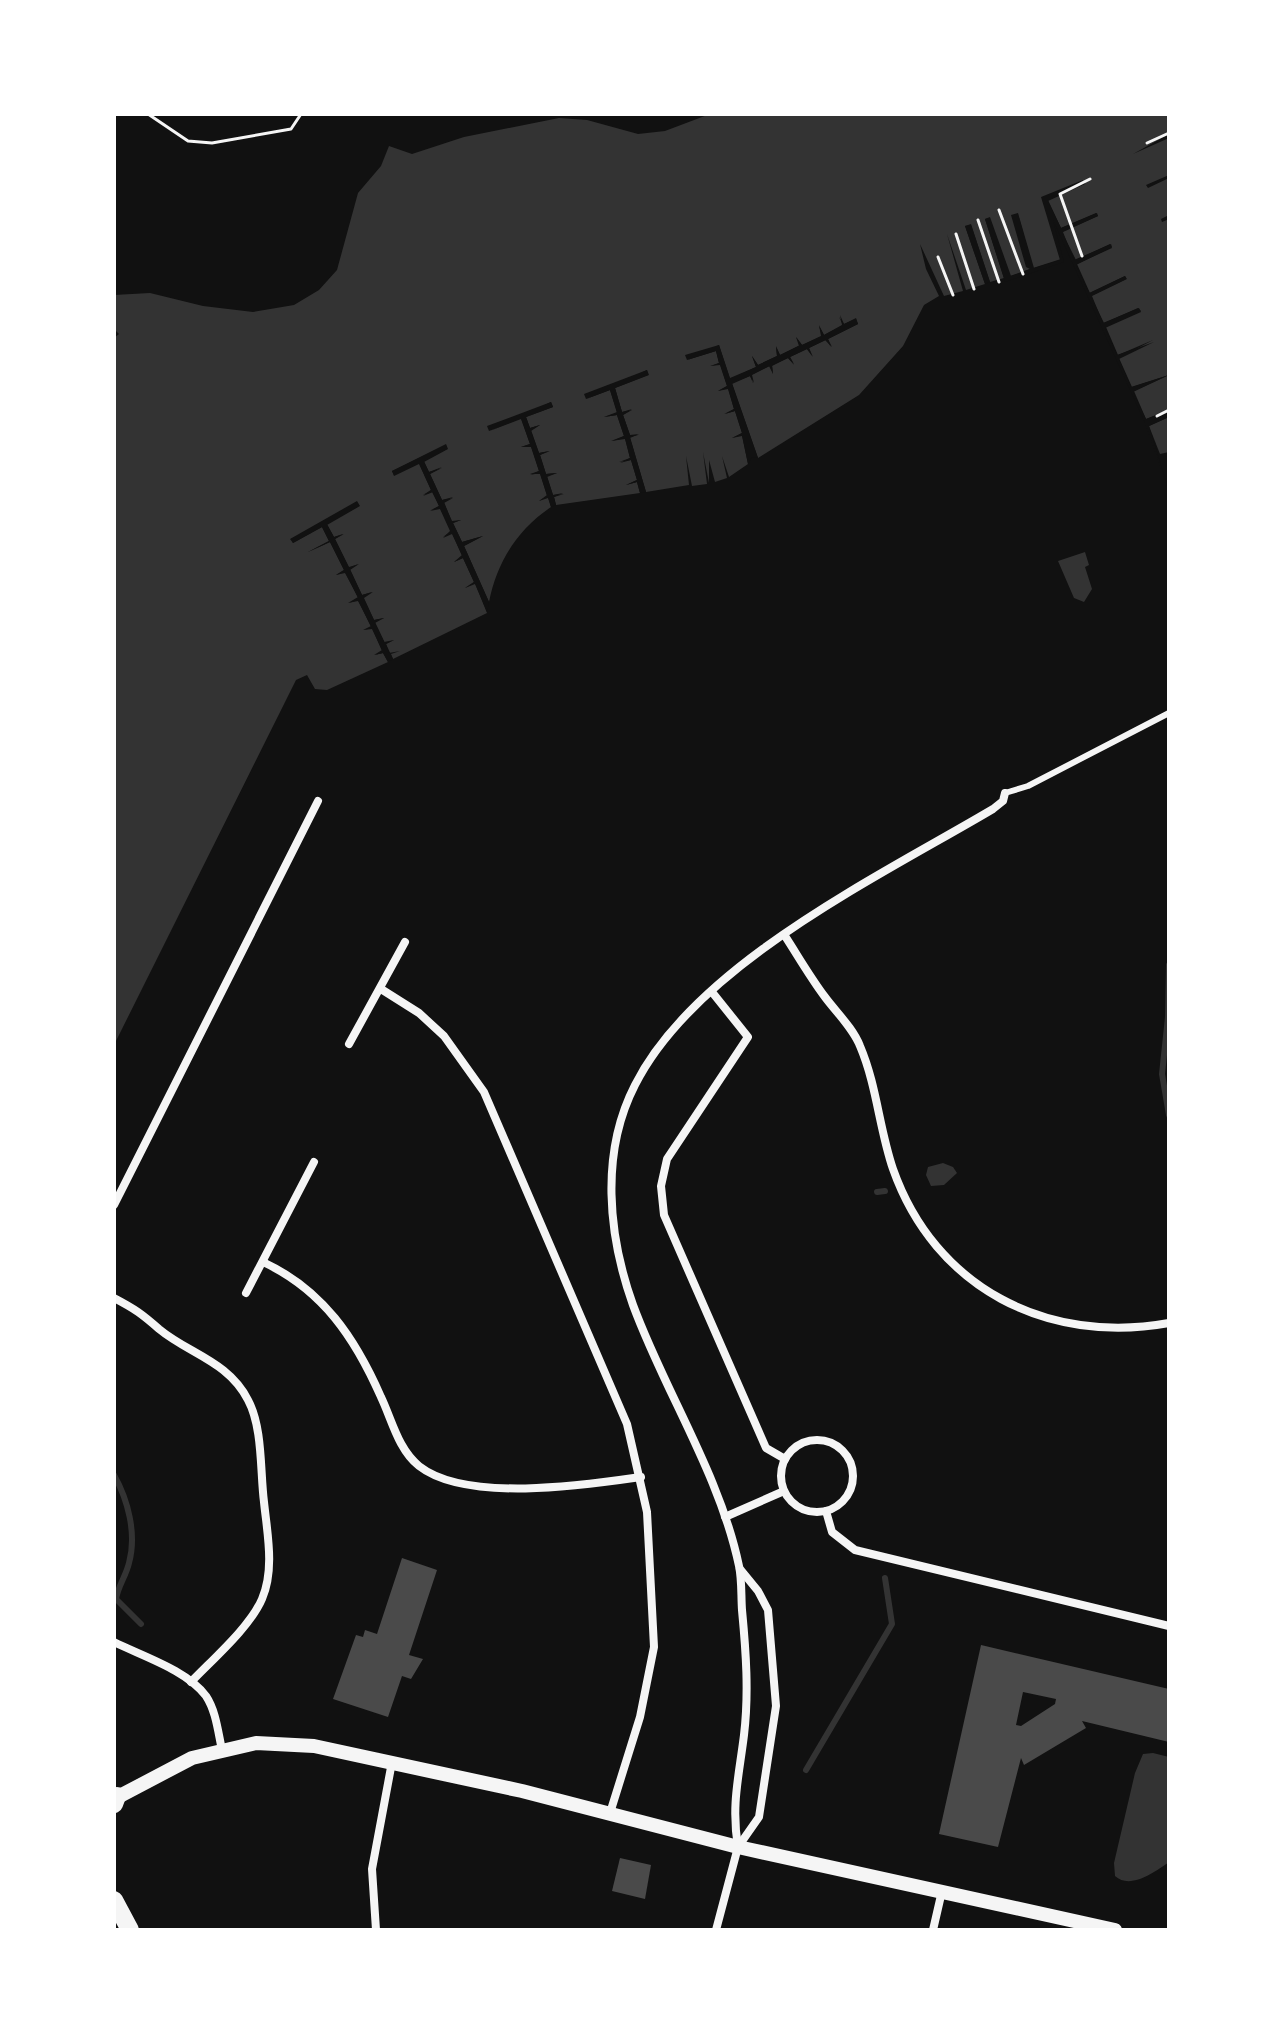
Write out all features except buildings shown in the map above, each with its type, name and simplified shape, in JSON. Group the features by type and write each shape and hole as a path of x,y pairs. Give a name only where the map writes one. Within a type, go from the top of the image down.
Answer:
{"main road":[{"path":"114,1900 130,1930"}],"street":[{"path":"738,1847 732,1814 745,1734 747,1646 739,1568 725,1517 633,1304 614,1230 611,1197 622,1120 634,1085 676,1027 712,992 785,936 901,860 993,809 1003,801 1005,793"},
{"path":"114,1205 318,801"},
{"path":"785,936 858,1042 875,1084 882,1132 894,1170 913,1217 943,1256 971,1281 1039,1317 1095,1329 1169,1323"},
{"path":"349,1044 405,942"},
{"path":"381,989 419,1013 444,1036 484,1092 627,1424 647,1512 654,1647 640,1717 610,1813"},
{"path":"712,992 748,1037 667,1159 661,1186 664,1215 766,1448 785,1459"},
{"path":"246,1293 314,1162"},
{"path":"263,1262 295,1277 338,1323 366,1364 404,1449 420,1466 442,1478 496,1486 560,1489 641,1477"},
{"path":"114,1298 146,1314 159,1329 223,1369 249,1401 255,1426 268,1543 268,1572 262,1599 226,1646 191,1682"},
{"path":"818,1440 843,1451 853,1475 851,1489 844,1500 826,1511 807,1511 795,1505 784,1491 781,1469 785,1459 805,1442 818,1440"},
{"path":"725,1517 784,1491"},
{"path":"826,1511 832,1532 855,1550 1169,1626"},
{"path":"716,1930 738,1847 759,1817 776,1706 768,1610 758,1591 739,1568"},
{"path":"114,1642 191,1682 205,1695 213,1710 222,1750"},
{"path":"115,1800 165,1769 222,1750 256,1743 286,1744 392,1762 610,1813 738,1847 1115,1930"},
{"path":"376,1930 372,1869 392,1762"},
{"path":"933,1930 942,1890"}],"lane":[{"path":"1005,793 1028,786 1169,713"}],"path":[{"path":"148,114 188,141 212,143 291,129 301,114"},
{"path":"1147,143 1169,133"},
{"path":"1082,256 1060,194 1090,179"},
{"path":"999,210 1023,274"},
{"path":"978,220 999,282"},
{"path":"956,234 974,289"},
{"path":"938,257 953,295"},
{"path":"1157,416 1169,410"}],"shaded area":[{"path":"710,114 1169,114 1169,134 1133,154 1169,138 1169,175 1146,185 1148,188 1169,178 1169,215 1161,219 1162,222 1169,219 1169,375 1132,387 1119,358 1153,340 1118,355 1106,327 1141,311 1138,308 1104,323 1091,296 1126,279 1125,276 1090,293 1077,264 1112,248 1110,244 1076,260 1062,232 1098,216 1096,213 1061,228 1048,200 1084,184 1042,198 1061,259 1033,268 1018,214 1030,269 1010,276 989,218 985,219 1004,278 990,282 971,225 965,226 985,284 966,290 947,234 963,291 944,296 920,244 926,269 939,296 924,305 903,346 859,395 758,458 732,383 750,376 753,383 751,375 770,366 773,374 772,366 788,358 794,364 790,357 807,349 812,356 809,348 826,340 831,347 828,339 858,324 856,319 844,324 839,317 843,325 824,335 819,326 822,336 802,345 796,337 800,345 780,355 776,347 777,356 758,365 752,356 756,367 730,379 719,345 687,360 716,351 719,363 711,366 720,364 727,386 718,391 728,388 734,409 725,414 735,411 742,433 732,438 742,435 748,464 729,477 722,456 727,478 715,482 709,460 709,483 703,452 707,484 692,486 686,456 689,485 646,492 630,437 638,435 630,435 623,415 632,410 622,412 615,388 648,375 647,370 586,399 610,390 617,413 604,417 617,415 624,436 612,441 625,438 630,458 620,463 631,460 637,480 626,485 637,482 640,493 556,505 554,497 563,493 553,495 547,476 557,473 546,474 540,455 549,451 539,453 531,430 540,425 530,428 526,417 553,407 551,402 490,431 521,418 530,444 521,447 531,446 539,471 530,475 540,473 547,496 539,501 548,497 551,507 528,526 510,548 497,574 489,602 464,546 483,536 462,542 453,523 461,520 452,522 444,502 453,497 442,500 430,474 442,467 429,472 424,461 447,449 446,445 392,471 394,475 419,463 431,490 423,495 432,492 439,506 431,510 440,508 451,531 443,537 452,533 462,556 454,562 463,558 474,582 465,588 475,583 487,613 393,659 386,644 394,640 385,643 375,622 384,618 374,620 363,597 372,592 362,595 350,569 358,564 349,568 335,539 343,534 334,537 327,524 359,506 291,539 293,543 322,527 329,541 308,552 330,542 344,570 336,575 345,572 358,598 349,603 358,600 371,627 364,630 372,628 382,651 375,655 383,653 388,662 327,690 315,689 307,675 296,680 114,1045 114,338 119,334 114,329 114,295 150,293 203,306 253,312 294,305 319,290 337,270 358,193 381,166 389,146 412,154 464,137 559,118 587,120 638,134 665,131"},
{"path":"1169,375 1169,410 1146,419 1134,391"},
{"path":"1169,417 1169,452 1160,454 1149,426"},
{"path":"1085,552 1089,565 1085,567 1092,589 1084,602 1074,598 1058,561"},
{"path":"943,1163 953,1167 957,1173 944,1185 931,1186 926,1175 928,1167"},
{"path":"1143,1754 1169,1757 1169,1862 1142,1878 1121,1880 1115,1876 1114,1863 1135,1773"}],"pier":[{"path":"1083,180 1085,184 1048,201 1061,228 1097,213 1098,216 1063,232 1074,260 1111,244 1112,247 1076,265 1089,293 1125,276 1127,279 1092,296 1103,323 1139,308 1141,312 1105,328 1117,355 1154,342 1119,359 1131,387 1169,375 1133,392 1146,419 1169,410 1169,417 1149,426 1169,491 1145,423 1053,220 1064,262 1005,282 985,219 990,217 1011,276 1030,269 1026,267 1011,215 1018,213 1034,268 1060,260 1041,197"},
{"path":"971,224 990,282 985,284 965,226"},
{"path":"840,315 844,324 856,318 858,324 828,339 832,347 825,340 809,348 813,357 807,349 790,357 794,365 788,358 772,365 773,374 769,366 752,375 754,383 750,376 732,384 758,458 752,457 748,464 742,436 732,438 742,433 735,411 724,414 734,409 728,389 718,391 727,386 720,365 710,366 719,363 716,351 687,360 685,355 719,345 730,378 756,367 752,356 758,365 777,356 776,346 780,355 799,346 796,337 802,345 821,336 819,325 824,335 842,325"},
{"path":"647,370 649,375 615,388 622,412 632,409 623,415 630,435 639,434 630,438 646,492 640,493 637,482 626,485 637,480 631,460 619,462 630,458 625,439 611,441 624,436 617,415 604,417 617,412 610,390 586,399 584,394"},
{"path":"551,402 553,407 526,417 530,428 540,425 531,431 539,453 550,451 540,455 546,474 557,473 547,477 553,495 564,494 554,497 556,505 551,507 548,498 539,501 547,495 540,474 530,474 539,471 531,447 521,447 530,444 521,419 489,431 487,426"},
{"path":"446,444 448,449 424,462 429,472 442,468 430,474 442,500 453,498 444,503 452,521 461,520 453,523 462,542 483,536 464,546 489,602 487,612 475,584 465,588 474,582 463,558 454,562 462,555 452,534 443,538 450,531 440,509 430,511 439,506 433,492 423,496 431,490 419,464 394,476 392,471"},
{"path":"357,501 360,506 327,525 334,537 344,534 335,539 349,567 359,564 350,570 362,595 373,592 364,598 374,620 384,618 375,623 384,642 394,640 386,644 389,653 400,651 391,654 393,659 388,662 383,653 374,655 382,650 372,629 363,630 371,626 358,601 348,603 358,597 345,573 336,575 344,570 330,542 308,552 329,541 322,527 293,543 290,539"}],"waterway":[{"path":"1169,965 1162,1074 1169,1115"},
{"path":"877,1192 885,1191"},
{"path":"114,1475 127,1506 132,1541 129,1563 116,1599 141,1624"},
{"path":"806,1770 892,1624 885,1578"}]}
